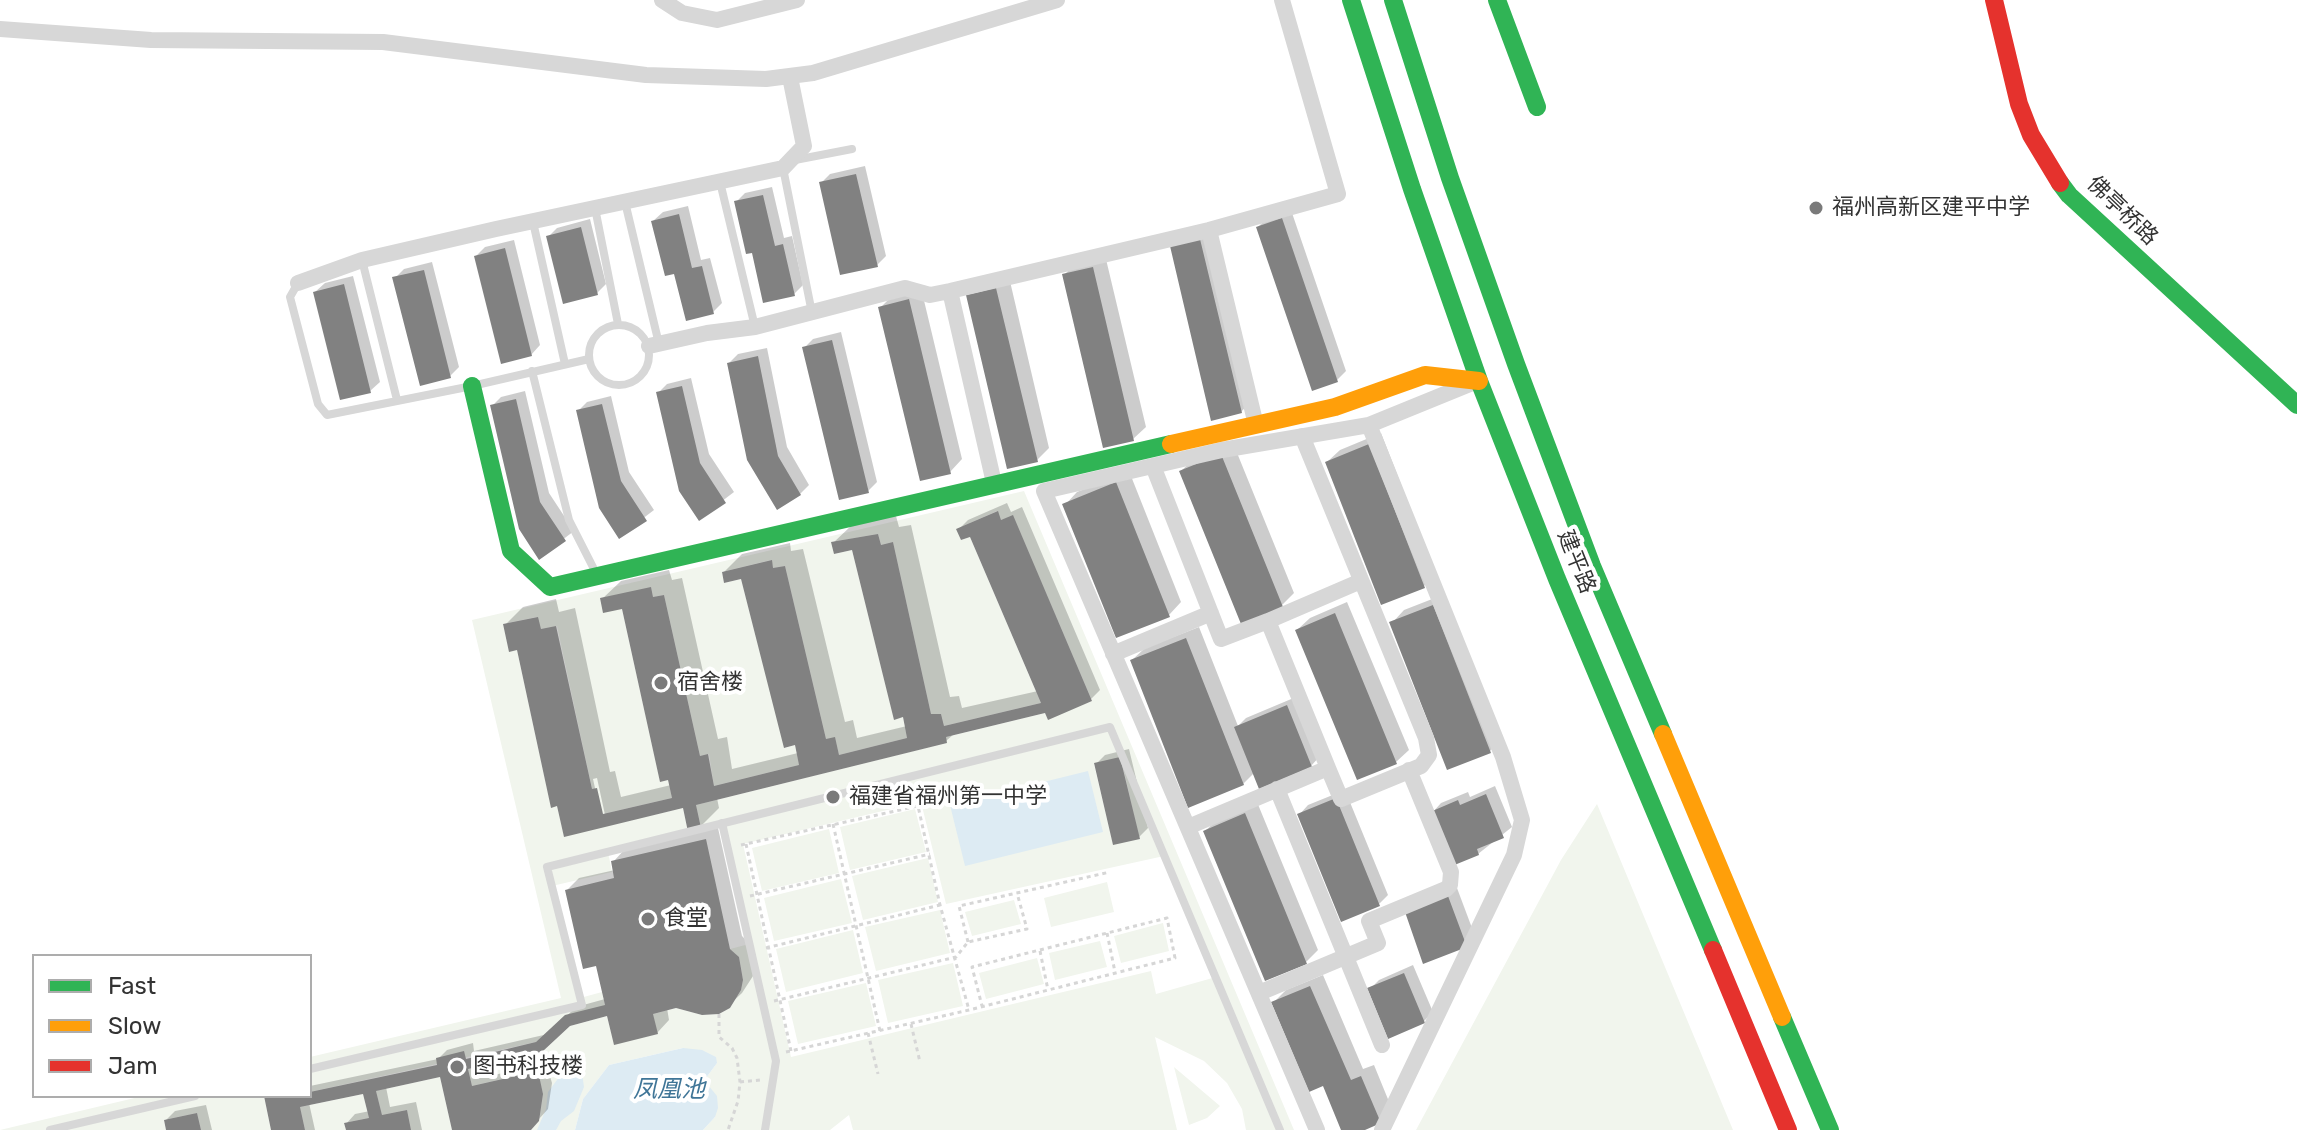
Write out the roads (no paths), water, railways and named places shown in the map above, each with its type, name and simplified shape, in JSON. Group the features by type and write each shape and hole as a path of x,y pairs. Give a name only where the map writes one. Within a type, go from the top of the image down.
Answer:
{"main road":[{"name":"建平路","path":"1351,0 1479,381 1557,579 1781,1121 1788,1130"},
{"name":"建平路","path":"1393,0 1475,250 1592,566 1830,1130"},
{"path":"1497,0 1537,107"},
{"name":"佛亭桥路","path":"1994,0 2019,104 2048,166 2069,195 2297,405"},
{"path":"472,386 511,551 550,587 1256,425 1363,399 1425,375 1479,381"},
{"path":"1808,1077 1839,1130"}],"street":[{"path":"662,0 682,13 717,20 797,0"},
{"path":"0,29 151,40 383,42 646,75 746,80 813,73 1057,0"},
{"path":"654,345 707,333 755,327 905,288 930,295 950,291 1209,230 1338,194 1282,0"},
{"path":"298,283 362,260 787,165 804,146 790,77"},
{"path":"1209,230 1256,425"},
{"path":"950,291 994,483"},
{"path":"1317,1130 1044,491 1153,466 1369,425 1479,381"},
{"path":"1369,425 1503,757 1522,820 1514,855 1382,1130"},
{"path":"1268,621 1341,799 1426,761 1428,747 1302,436"},
{"path":"1153,466 1221,639 1361,581"},
{"path":"1113,654 1211,613"},
{"path":"1188,827 1328,768"},
{"path":"1259,993 1378,943 1369,921 1450,885 1451,872 1409,770"},
{"path":"1277,789 1382,1045"}],"lane":[{"path":"812,314 787,165 852,149"},
{"path":"720,181 755,327"},
{"path":"625,201 654,345 644,374 619,386 596,375 589,359 593,339 599,331 618,324 637,330 654,345"},
{"path":"595,207 618,324"},
{"path":"533,221 565,364"},
{"path":"362,260 397,400"},
{"path":"298,283 290,297 318,404 327,415 589,359"},
{"path":"532,371 569,520 597,575"},
{"path":"312,1069 582,1005 547,867 1110,727 1280,1130"},
{"path":"722,823 775,1055 765,1130"},
{"path":"50,1130 186,1098"}],"water":[{"path":"1088,771 1103,832 965,866 950,805"},
{"name":"凤凰池","path":"683,1048 702,1050 716,1057 717,1063 706,1078 717,1096 718,1108 715,1117 703,1130 575,1130 583,1099 609,1065"},
{"path":"570,1070 573,1075 582,1073 584,1087 574,1111 561,1121 556,1130 537,1130 546,1109 548,1092 563,1072"}],"place":[{"name":"福州高新区建平中学","path":"1816,208"},
{"name":"宿舍楼","path":"661,683"},
{"name":"福建省福州第一中学","path":"833,797"},
{"name":"食堂","path":"648,919"},
{"name":"图书科技楼","path":"457,1067"}]}
